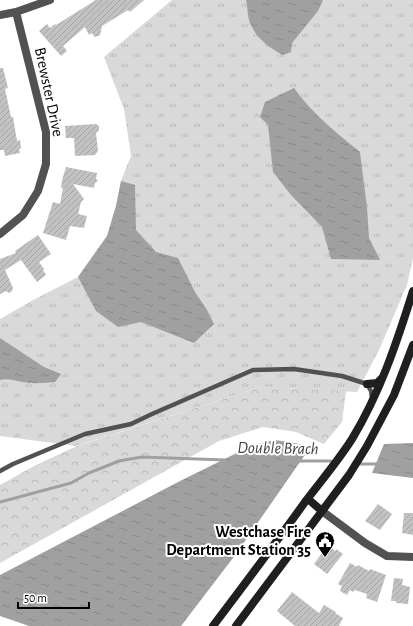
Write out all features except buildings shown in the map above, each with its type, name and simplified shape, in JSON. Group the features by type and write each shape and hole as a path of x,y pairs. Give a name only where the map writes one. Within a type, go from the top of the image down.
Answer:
{"street":[{"path":"0,15 16,12 50,0"},
{"name":"Brewster Drive","path":"0,234 23,214 38,191 46,164 46,132 16,12"},
{"path":"213,626 335,465 352,438 383,375 413,291"},
{"path":"236,626 349,475 367,446 394,396 413,345"},
{"path":"367,384 377,383 383,375"},
{"path":"308,499 365,543 387,556 413,557"}],"lane":[{"path":"0,471 13,464 85,434 131,424 253,370 294,369 342,376 367,384 371,391 370,404"}],"green space":[{"path":"172,0 413,0 413,258 407,285 379,350 357,392 261,387 76,446 0,436 0,319 78,277 107,236 116,206 121,181 131,156 124,109 104,57"},
{"path":"261,387 346,391 342,422 324,444 296,432 263,427 219,441 0,563 0,485 34,466 77,446"}],"water":[{"path":"246,0 323,0 318,11 292,43 291,52 283,55 264,43 257,35 249,19"},
{"path":"294,88 333,130 360,152 369,238 380,260 331,259 322,227 291,195 273,172 268,125 260,117 265,102"},
{"path":"121,181 135,185 136,230 156,252 178,258 195,292 214,324 194,343 141,322 118,327 96,311 78,277 107,236 116,206"},
{"path":"0,338 44,367 61,374 55,382 27,383 9,379 0,380"},
{"path":"275,440 300,444 309,449 236,554 181,626 29,626 0,616 0,575 180,481 253,445"},
{"path":"413,443 413,478 372,473 384,444"}],"waterway":[{"path":"0,502 71,483 89,473 119,461 142,457 225,460"},
{"name":"Double Brach","path":"297,461 331,461"},
{"path":"359,464 379,464"}],"place":[{"name":"Westchase Fire Department Station 35","path":"325,558"}]}
